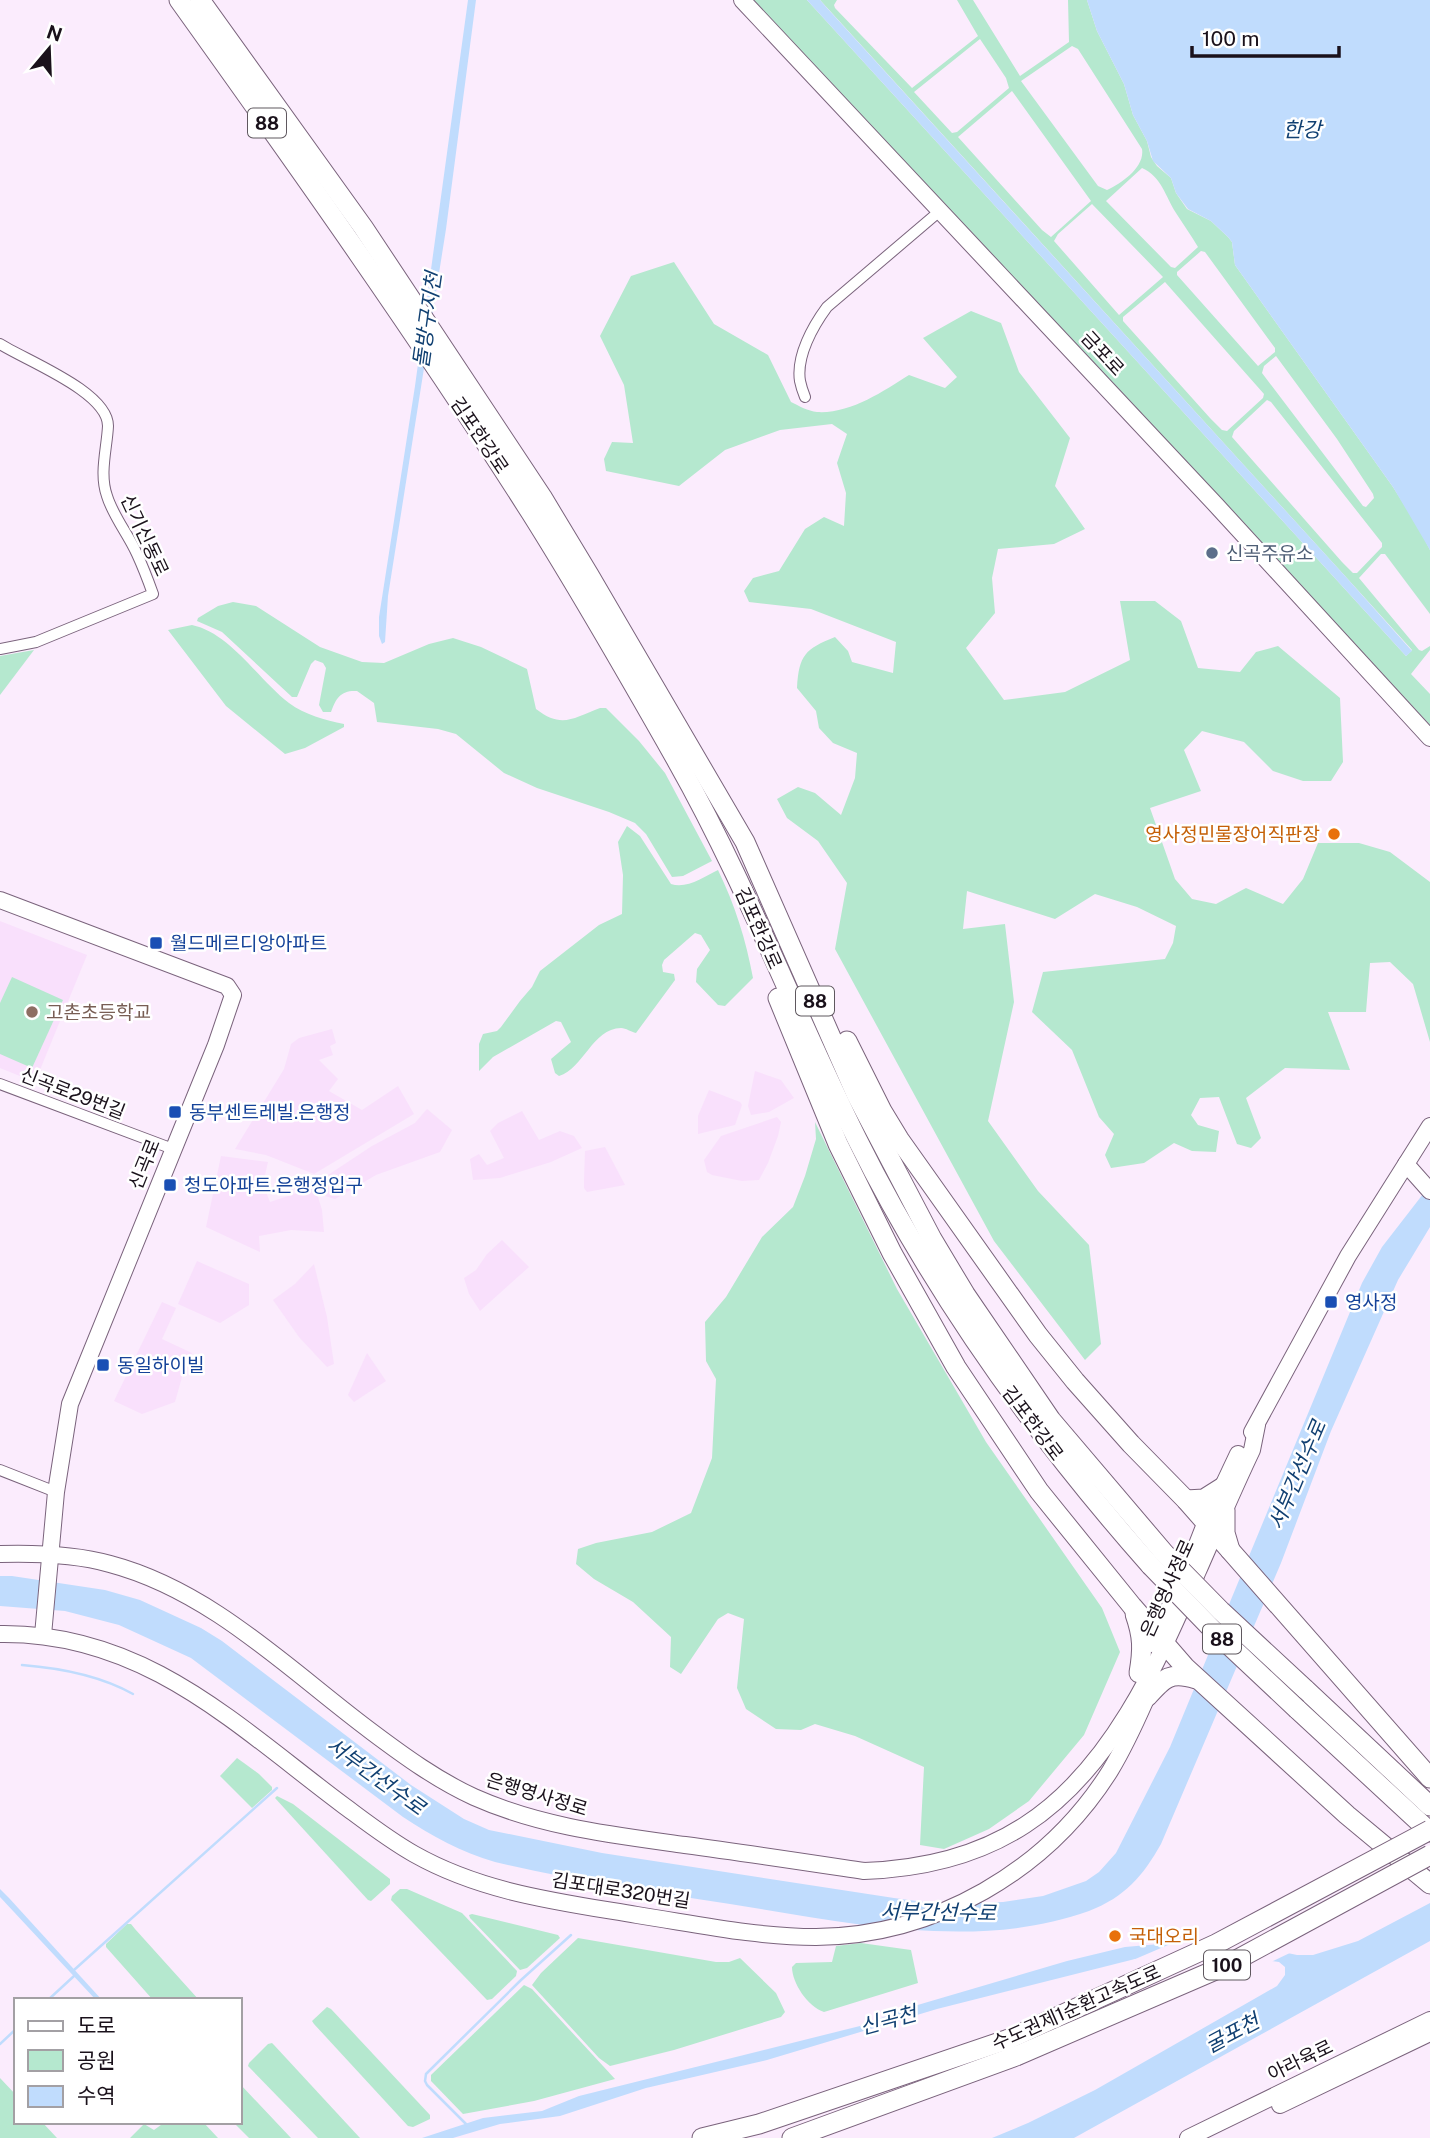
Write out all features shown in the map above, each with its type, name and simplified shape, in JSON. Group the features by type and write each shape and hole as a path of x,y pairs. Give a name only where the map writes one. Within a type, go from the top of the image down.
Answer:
{"highway":[{"name":"김포한강로","path":"179,0 354,247 541,529 677,760 738,882 860,1145 944,1295 1002,1383 1102,1511 1221,1611 1430,1806"},
{"name":"김포한강로","path":"200,0 363,227 542,497 728,812 763,880 876,1135 965,1294 1051,1420 1213,1630 1430,1831"},
{"path":"738,882 789,1028 838,1143 892,1253 937,1336 1039,1491 1187,1673 1429,1884"},
{"path":"791,944 824,994 882,1111 1038,1335 1075,1381 1186,1500 1430,1778"},
{"path":"1186,1500 1204,1499 1223,1487"},
{"path":"1225,1510 1225,1533 1235,1557"},
{"path":"1132,1606 1141,1630 1143,1649 1139,1673"},
{"path":"1147,1697 1161,1681 1187,1673"},
{"name":"수도권제1순환고속도로","path":"702,2138 759,2124 1012,2048 1430,1831"},
{"name":"수도권제1순환고속도로","path":"792,2138 1012,2048 1227,1965 1430,1855"}],"street":[{"name":"금포로","path":"742,0 942,211 1430,738"},
{"path":"805,397 800,381 800,366 816,323 844,291 942,211"},
{"name":"신기신동로","path":"0,344 72,384 104,410 108,426 104,475 107,498 137,554 153,594 36,642 0,649"},
{"name":"신곡로","path":"0,900 189,970 231,989 232,1002 70,1404 56,1492 43,1629"},
{"name":"신곡로29번길","path":"0,1084 173,1149"},
{"path":"1427,1188 1406,1164 1425,1141 1430,1126"},
{"name":"은행영사정로","path":"1210,1529 1223,1487 1242,1446 1257,1425 1348,1256 1406,1164"},
{"name":"은행영사정로","path":"0,1554 111,1564 142,1574 195,1600 239,1629 396,1750 447,1783 527,1817 595,1833 864,1871 908,1868 950,1859 1010,1834 1063,1795 1082,1776 1137,1699 1186,1573 1210,1529 1225,1510 1252,1450 1257,1425"},
{"path":"0,1470 56,1492"},
{"name":"김포대로320번길","path":"0,1634 43,1629 135,1660 174,1681 222,1713 391,1840 435,1866 488,1887 657,1918 772,1934 816,1937 859,1933 903,1924 941,1912 1023,1867 1063,1832 1093,1795 1121,1753 1160,1667 1161,1639"},
{"name":"은행영사정로","path":"1095,1758 1139,1673 1161,1639"},
{"name":"아라육로","path":"1188,2138 1430,2020"},
{"name":"아라육로","path":"1212,2138 1430,2034"}],"shaded area":[{"name":"고촌초등학교","path":"0,921 87,955 35,1082 0,1068"},
{"path":"332,1029 336,1043 330,1046 333,1055 319,1060 338,1079 329,1091 362,1110 398,1086 414,1114 314,1174 266,1155 235,1149 284,1069 291,1044 299,1038"},
{"path":"755,1071 781,1080 794,1098 769,1112 751,1115 748,1106"},
{"path":"709,1090 742,1105 735,1125 698,1134 698,1116"},
{"path":"427,1109 452,1130 440,1152 376,1175 335,1199 325,1196 322,1179 372,1146 415,1123"},
{"path":"522,1111 539,1140 560,1131 574,1136 582,1148 551,1162 500,1178 473,1180 470,1159 479,1154 487,1165 504,1158 490,1131 498,1123"},
{"path":"777,1117 781,1122 778,1136 759,1180 742,1181 707,1172 704,1160 721,1136"},
{"path":"605,1147 625,1185 587,1192 584,1188 585,1151"},
{"path":"221,1156 268,1162 263,1184 270,1202 315,1187 322,1210 324,1232 291,1230 259,1236 260,1252 206,1227"},
{"path":"502,1240 529,1267 480,1311 469,1294 464,1278 476,1270 487,1254"},
{"path":"197,1261 249,1284 249,1305 220,1323 178,1304"},
{"path":"314,1264 327,1317 334,1364 327,1367 299,1337 273,1300 295,1284"},
{"path":"162,1302 176,1308 162,1339 192,1353 175,1402 142,1414 114,1401"},
{"path":"367,1353 386,1381 354,1402 348,1395"}],"green space":[{"path":"752,0 807,0 1406,656 1412,650 820,0 837,0 835,8 912,88 978,36 957,0 973,0 1020,76 1069,42 1068,0 1087,0 1097,31 1124,84 1133,115 1147,141 1151,157 1171,178 1176,193 1187,209 1211,221 1232,242 1235,265 1393,487 1430,550 1430,614 1385,554 1381,554 1359,578 1419,650 1430,646 1430,650 1411,674 1430,694 1430,725","holes":["980,39 1006,78 1009,88 957,132 952,133 914,92","1072,46 1078,49 1142,149 1140,162 1125,179 1107,190 1098,186 1021,81","1012,91 1091,201 1051,237 958,137","1142,168 1159,182 1198,247 1175,268 1106,201","1092,204 1163,277 1119,315 1054,241 1058,234","1201,251 1205,252 1275,348 1275,352 1258,366 1177,272","1165,282 1264,394 1263,398 1227,431 1222,430 1123,321 1123,317","1276,356 1337,439 1373,494 1374,498 1366,507 1262,373 1264,366","1267,400 1382,543 1382,547 1357,573 1353,573 1232,437 1234,431"]},
{"path":"674,262 714,324 768,355 791,402 814,411 829,412 853,406 909,375 945,388 957,377 923,338 971,311 1001,323 1019,372 1070,438 1055,486 1085,529 1054,544 998,549 992,578 995,613 966,648 1004,700 1065,692 1130,660 1120,601 1155,601 1181,621 1198,668 1240,672 1256,652 1278,646 1340,698 1343,762 1331,781 1303,781 1273,771 1244,742 1202,731 1184,750 1201,791 1150,808 1175,879 1192,899 1216,904 1246,888 1283,904 1303,879 1318,843 1359,843 1390,852 1430,882 1430,1042 1413,984 1390,962 1370,963 1366,1012 1328,1012 1350,1070 1285,1068 1246,1098 1261,1138 1251,1148 1237,1144 1219,1097 1200,1098 1191,1115 1198,1125 1219,1131 1216,1152 1192,1151 1174,1143 1144,1163 1111,1168 1105,1155 1114,1134 1099,1117 1072,1050 1032,1012 1043,972 1165,959 1173,943 1176,926 1137,907 1095,894 1055,919 967,891 963,929 1005,924 1014,1002 988,1121 1038,1191 1089,1245 1101,1344 1085,1360 994,1241 835,949 847,883 818,841 787,818 777,799 798,787 815,793 841,815 855,778 857,753 833,743 819,728 816,711 797,688 802,661 810,650 835,637 848,651 852,662 893,673 896,642 811,609 749,602 744,591 753,578 779,571 805,529 824,517 844,526 846,493 837,463 847,434 832,424 780,430 725,450 679,486 606,471 604,459 612,442 633,443 624,385 600,336 631,276"},
{"path":"233,602 256,606 320,647 362,662 384,663 429,644 453,638 481,647 527,669 536,709 553,719 568,720 606,708 639,741 665,773 712,861 683,876 672,877 646,834 635,823 537,788 504,773 456,734 438,729 377,722 374,703 357,691 343,694 337,699 331,712 323,712 319,705 326,668 323,663 315,660 311,664 297,697 292,697 222,632 197,621 218,606"},
{"path":"192,625 219,637 289,703 315,716 344,724 344,727 305,748 285,754 226,706 168,630"},
{"path":"34,650 0,695 0,656"},
{"path":"627,826 640,836 671,884 689,884 718,870 739,923 753,978 725,1006 718,1005 696,982 697,969 710,950 701,935 695,933 664,960 663,972 674,974 675,980 636,1033 623,1028 611,1030 595,1042 568,1072 559,1076 555,1073 551,1059 571,1042 561,1022 556,1021 493,1057 479,1071 479,1044 483,1034 497,1031 501,1027 532,987 540,971 599,925 622,914 623,875 618,842"},
{"path":"12,977 63,1000 32,1068 0,1054 0,1003"},
{"path":"815,1122 897,1289 986,1442 1102,1608 1120,1652 1084,1735 1029,1801 989,1829 944,1849 920,1845 924,1767 855,1736 815,1724 801,1730 776,1729 746,1709 737,1688 744,1619 728,1613 718,1619 681,1674 670,1667 671,1637 633,1602 594,1579 576,1564 578,1549 652,1532 691,1513 712,1458 716,1379 706,1361 705,1322 726,1297 762,1237 793,1207 816,1139"},
{"path":"237,1758 272,1787 252,1808 220,1776"},
{"path":"277,1796 293,1804 390,1879 390,1884 371,1901 368,1900 275,1798"},
{"path":"400,1889 407,1889 462,1913 517,1971 516,1976 492,1999 487,2000 391,1900"},
{"path":"469,1915 558,1935 560,1938 527,1968 520,1970 470,1918"},
{"path":"127,1924 131,1924 197,1998 151,1998 106,1944"},
{"path":"578,1938 716,1962 729,1962 740,1958 776,1993 785,2012 781,2017 674,2050 610,2066 599,2058 532,1985"},
{"path":"861,1943 911,1950 918,1983 824,2012 812,2005 802,1994 792,1967 796,1963 832,1962 836,1946"},
{"path":"524,1985 532,1989 615,2079 534,2101 463,2114 431,2081 431,2075"},
{"path":"327,2007 430,2115 430,2119 413,2127 408,2126 314,2024 312,2021"},
{"path":"272,2043 360,2138 318,2138 248,2066"},
{"path":"0,2078 14,2093 14,2124 44,2124 57,2138 0,2138"},
{"path":"242,2086 291,2138 249,2138 235,2124 242,2124"},
{"path":"144,2124 154,2130 162,2124 205,2124 218,2138 130,2138"}],"water":[{"name":"돌방구지천","path":"468,0 476,0 446,229 388,596 385,642 382,644 379,617 415,386"},
{"path":"807,0 820,0 1412,651 1406,656"},
{"name":"한강","path":"1087,0 1430,0 1430,550 1393,487 1235,265 1232,242 1211,221 1188,209 1176,193 1171,178 1153,161 1147,141 1133,115 1124,84 1097,31"},
{"name":"서부간선수로","path":"1430,1185 1430,1227 1398,1280 1331,1431 1281,1563 1161,1844 1132,1884 1113,1899 1089,1911 1046,1923 1001,1930 910,1930 642,1890 495,1862 447,1843 403,1817 191,1658 119,1625 65,1611 0,1606 0,1576 105,1590 140,1600 201,1628 222,1641 411,1785 464,1819 489,1830 602,1853 939,1904 1003,1902 1043,1896 1086,1881 1099,1872 1116,1853 1170,1747 1362,1283 1382,1247"},
{"path":"0,1889 100,1998 94,1998 0,1897"},
{"path":"1430,1903 1430,1941 1074,2138 992,2138 1095,2090 1277,1986 1285,1975 1285,1967 1279,1962 1239,1956 1135,1959 937,2009 767,2060 646,2088 560,2116 500,2124 453,2138 422,2138 483,2118 542,2111 579,2096 864,2025 904,2009 1067,1961 1125,1947 1182,1942 1313,1955 1358,1941"}],"pier":[{"path":"1182,1939 1233,1940 1294,1951 1267,1964 1217,1958 1174,1958 1119,1966"}],"waterway":[{"path":"22,1665 79,1674 107,1682 133,1694"},
{"path":"74,1970 277,1788"},
{"path":"467,2125 427,2085 426,2074 521,1980 571,1935"},
{"path":"50,1998 74,1976"},
{"path":"0,2044 14,2031"}],"place":[{"name":"신곡주유소","path":"1212,553"},
{"name":"영사정민물장어직판장","path":"1334,834"},
{"name":"월드메르디앙아파트","path":"156,943"},
{"name":"고촌초등학교","path":"32,1012"},
{"name":"동부센트레빌.은행정","path":"175,1112"},
{"name":"청도아파트.은행정입구","path":"170,1185"},
{"name":"영사정","path":"1331,1302"},
{"name":"동일하이빌","path":"103,1365"},
{"name":"국대오리","path":"1115,1936"}],"water label":[{"name":"신곡천","path":"888,2020"},
{"name":"굴포천","path":"1232,2033"}]}
